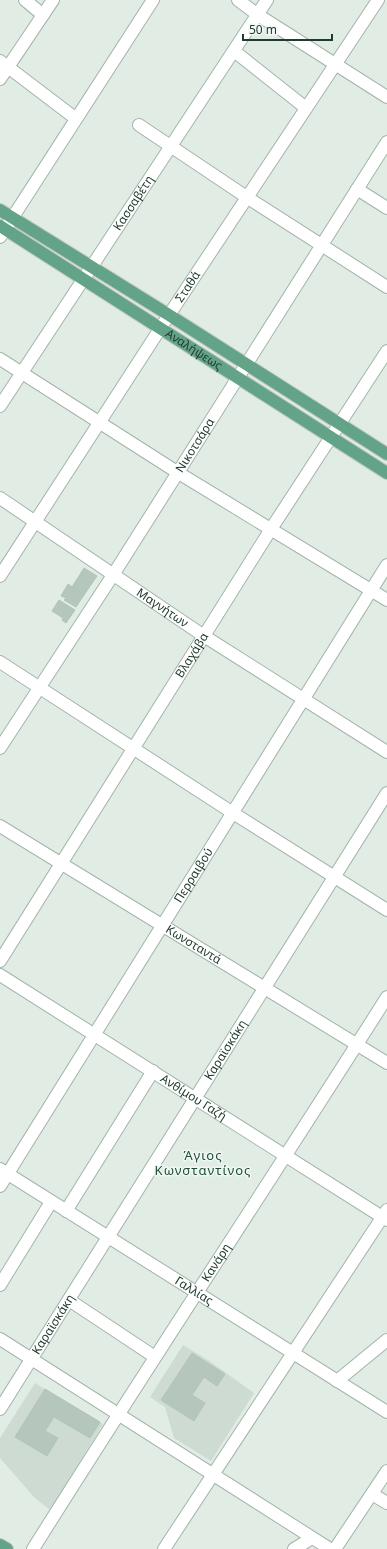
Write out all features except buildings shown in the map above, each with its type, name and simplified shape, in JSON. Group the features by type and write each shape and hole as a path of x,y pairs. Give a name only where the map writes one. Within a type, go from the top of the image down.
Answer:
{"main road":[{"name":"Αναλήψεως","path":"0,210 169,315 387,454"},
{"name":"Αναλήψεως","path":"2,231 160,328 387,474"},
{"path":"0,1545 7,1549"}],"street":[{"path":"25,0 43,15"},
{"path":"0,79 4,64 53,0"},
{"path":"2,231 12,218 75,118 153,0"},
{"path":"238,0 258,15 387,97"},
{"name":"Κασσαβέτη","path":"0,406 267,0"},
{"name":"Σταθά","path":"0,576 160,328 248,198 378,0"},
{"path":"234,51 306,108"},
{"path":"4,64 75,118"},
{"path":"139,125 248,198 387,287"},
{"name":"Νικοτσάρα","path":"0,748 113,575 387,142"},
{"path":"357,189 387,208"},
{"name":"Βλαχάβα","path":"0,961 271,529 339,424 385,358"},
{"path":"0,359 177,472 387,600"},
{"name":"Μαγνήτων","path":"0,498 204,636 387,752"},
{"name":"Περραιβού","path":"0,1186 4,1172 95,1034 387,565"},
{"path":"0,662 233,813 387,910"},
{"name":"Καραϊσκάκη","path":"0,1409 387,793"},
{"name":"Κωνσταντά","path":"0,826 387,1063"},
{"name":"Ανθίμου Γαζή","path":"0,975 286,1156 385,1215"},
{"name":"Κανάρη","path":"33,1549 118,1414 286,1156 387,997"},
{"path":"66,1211 153,1071"},
{"name":"Γαλλίας","path":"4,1172 387,1412"},
{"path":"0,1284 51,1202"},
{"path":"164,1549 385,1215"},
{"path":"69,1300 155,1357"},
{"path":"0,1339 330,1549"},
{"path":"337,1381 387,1340"},
{"path":"335,1549 387,1471"},
{"path":"372,1494 387,1503"},
{"path":"294,1549 312,1538"}],"shaded area":[{"path":"183,1345 208,1360 254,1393 211,1461 174,1438 165,1407 150,1397"},
{"path":"35,1383 103,1424 50,1510 34,1497 0,1458 0,1438"}],"district":[{"name":"Άγιος Κωνσταντίνος","path":"203,1162"}]}
